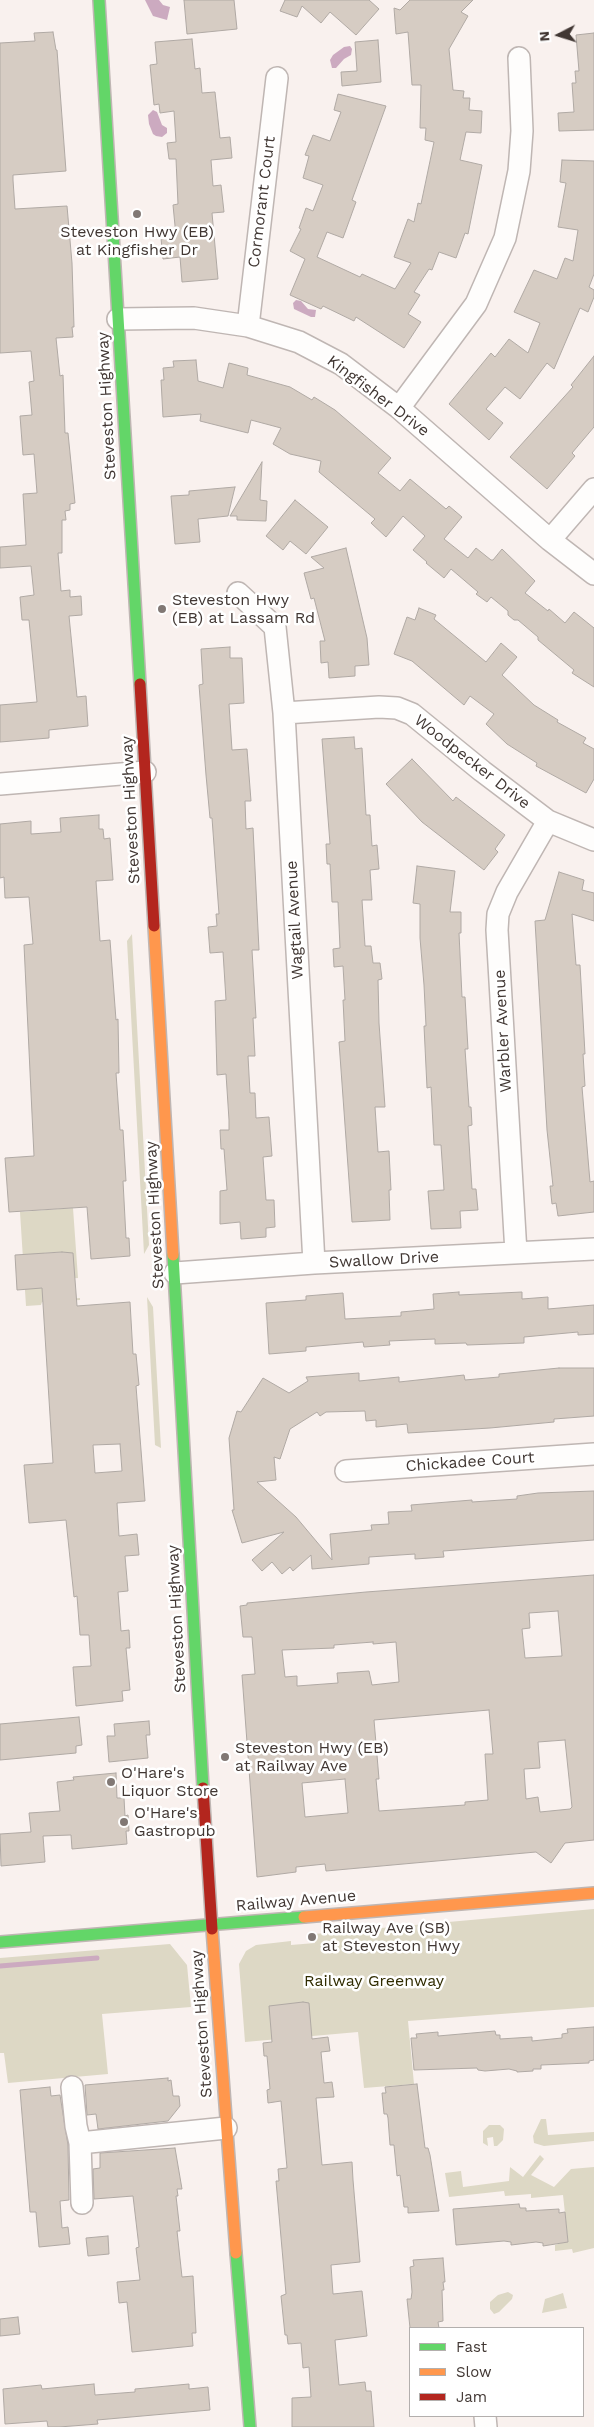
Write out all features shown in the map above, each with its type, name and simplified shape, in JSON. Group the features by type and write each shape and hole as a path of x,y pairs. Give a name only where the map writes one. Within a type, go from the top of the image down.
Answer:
{"main road":[{"name":"Steveston Highway","path":"100,0 212,1924 250,2427"},
{"name":"Railway Avenue","path":"0,1942 594,1893"}],"street":[{"path":"399,408 476,304 505,238 519,171 522,131 519,58"},
{"name":"Cormorant Court","path":"248,326 277,78"},
{"name":"Kingfisher Drive","path":"118,319 194,318 248,326 300,342 341,364 399,408 550,540 594,574"},
{"path":"550,540 594,489"},
{"name":"Wagtail Avenue","path":"238,593 275,627 284,714 314,1263"},
{"name":"Woodpecker Drive","path":"284,714 379,707 397,708 412,714 482,771 548,821 594,840"},
{"path":"0,784 146,772"},
{"name":"Warbler Avenue","path":"516,1253 498,914 507,892 548,821"},
{"name":"Swallow Drive","path":"175,1273 314,1263 594,1249"},
{"name":"Chickadee Court","path":"346,1471 594,1454"},
{"path":"72,2087 76,2126 80,2142 82,2203"},
{"path":"80,2142 226,2128"}],"green space":[{"path":"132,934 149,1245 144,1254 127,941"},
{"path":"73,1208 78,1278 63,1279 61,1252 44,1253 61,1299 80,1298 80,1300 42,1302 41,1305 26,1306 20,1212"},
{"path":"147,1297 153,1307 161,1448 155,1445"},
{"name":"Railway Greenway","path":"594,1909 594,2007 408,2021 414,2084 364,2088 358,2032 245,2042 239,1964 246,1951 256,1945 291,1941 291,1945 315,1943 314,1934"},
{"path":"170,1944 187,1965 191,2007 102,2014 108,2074 8,2083 4,2053 0,2053 0,1958"},
{"path":"541,2119 546,2119 548,2135 594,2132 594,2141 544,2146 534,2143 533,2136"},
{"path":"489,2125 500,2125 504,2129 503,2140 497,2146 494,2146 493,2137 487,2138 488,2146 483,2143 483,2131"},
{"path":"540,2155 544,2159 531,2175 554,2187 571,2169 594,2167 594,2248 573,2253 572,2249 555,2251 555,2245 568,2241 563,2195 531,2198 531,2194 505,2196 504,2191 449,2197 445,2173 461,2171 463,2187 509,2181 510,2167 523,2177"},
{"path":"508,2292 513,2295 512,2299 499,2312 494,2314 490,2309 490,2302 498,2295"},
{"path":"563,2293 567,2308 542,2313 545,2299"}],"shaded area":[{"path":"145,0 159,0 163,5 170,7 167,20 153,16"},
{"path":"350,46 352,49 351,55 344,59 336,68 332,68 330,60 333,55 344,47"},
{"path":"153,110 157,112 162,125 167,128 167,133 162,137 153,134 149,124 148,115"},
{"path":"296,300 301,301 308,309 316,310 315,317 294,309 293,303"}],"building":[{"path":"184,0 234,0 237,29 187,34"},
{"path":"285,0 369,0 379,9 356,35 330,12 321,23 302,6 297,17 280,11"},
{"path":"410,0 473,0 461,12 468,16 449,49 453,90 464,91 463,98 470,98 469,110 482,111 481,133 466,132 460,160 482,165 468,234 465,233 456,258 439,252 432,270 429,269 414,292 420,295 408,314 421,322 404,348 356,317 354,321 323,306 321,309 290,295 305,259 290,251 301,229 299,228 306,208 313,211 323,185 303,178 309,156 305,155 313,135 330,141 341,112 334,110 338,94 386,106 352,200 356,202 343,238 327,232 317,257 360,277 362,274 395,289 411,263 394,257 408,219 414,222 418,203 421,204 434,142 425,140 426,128 420,128 421,85 412,85 408,32 396,34 394,8 400,10"},
{"path":"53,32 57,50 66,171 13,175 13,180 15,209 67,206 72,263 74,327 72,327 73,337 56,338 60,376 63,375 65,433 68,433 75,503 70,504 70,510 65,511 66,520 62,520 62,553 58,553 61,591 70,590 70,597 81,596 82,615 69,616 77,697 86,696 88,726 49,730 49,738 0,742 0,705 37,702 29,620 22,620 20,597 34,595 31,566 0,568 0,547 26,545 23,494 37,493 34,454 23,455 20,416 32,415 29,382 34,381 31,351 0,353 0,43 35,41 34,33"},
{"path":"594,33 594,130 559,131 558,113 574,112 572,83 576,83 575,71 579,71 576,35"},
{"path":"192,39 195,69 200,68 202,93 215,92 220,138 230,137 232,158 211,160 213,186 221,185 224,212 212,213 218,279 182,282 180,257 163,259 161,238 176,236 173,205 178,204 176,159 169,159 167,143 176,142 174,111 160,113 159,104 154,105 150,65 157,64 155,42"},
{"path":"378,40 381,82 342,86 341,72 357,71 355,42"},
{"path":"562,160 594,161 594,274 589,287 594,290 594,297 588,312 580,308 554,369 547,363 520,399 505,387 486,409 503,423 489,440 449,404 491,353 495,357 509,339 528,353 540,323 514,312 534,270 557,279 565,258 573,261 578,230 558,227 566,183 560,182"},
{"path":"594,356 594,427 572,453 575,456 547,489 510,457 573,387 571,385"},
{"path":"196,360 198,381 223,388 229,363 248,368 247,375 290,387 312,400 314,397 335,410 391,458 378,473 400,491 410,479 446,509 449,506 462,517 444,539 468,558 476,548 493,560 502,549 535,581 525,593 548,611 549,609 565,623 574,612 594,628 594,687 572,673 574,670 538,640 538,637 518,620 514,620 508,615 508,611 491,597 487,602 476,594 478,592 451,569 444,578 426,563 413,550 425,536 403,516 386,537 371,523 375,519 319,472 321,461 290,454 273,444 281,428 251,420 248,433 200,421 201,414 163,417 161,380 164,380 163,368 174,367 173,361"},
{"path":"262,462 260,500 267,501 266,521 237,520 237,516 230,516"},
{"path":"235,487 228,516 198,519 200,542 175,544 171,496 189,495 189,491"},
{"path":"295,500 328,527 306,554 290,541 283,550 266,536"},
{"path":"346,548 367,638 369,665 355,666 355,676 329,678 328,662 321,663 320,641 325,641 314,598 311,599 304,573 324,568 311,557"},
{"path":"419,608 436,615 434,619 486,662 501,643 517,657 502,675 534,705 558,720 557,722 586,738 583,743 594,749 594,779 586,793 536,766 537,763 507,744 486,724 494,714 470,696 464,705 412,661 394,654 407,617 415,620"},
{"path":"230,647 230,658 242,658 244,703 229,704 232,750 247,749 251,801 245,801 246,829 253,828 259,950 252,950 256,1018 253,1018 255,1056 248,1056 250,1093 255,1093 256,1118 269,1117 272,1156 263,1157 266,1200 274,1200 275,1227 266,1228 266,1237 241,1239 240,1222 220,1224 220,1191 227,1190 224,1149 221,1149 220,1130 229,1130 229,1120 226,1074 217,1075 215,1001 226,1000 223,952 210,953 208,927 217,926 216,914 219,914 199,685 203,684 201,649"},
{"path":"354,737 355,749 362,748 366,815 370,815 372,846 377,845 379,869 370,870 372,900 362,900 365,946 371,946 373,963 380,963 382,979 378,980 379,1023 385,1107 375,1107 378,1152 389,1151 391,1190 389,1190 390,1220 352,1222 339,1042 345,1041 343,966 334,967 333,949 340,948 338,902 332,902 330,864 327,864 326,844 330,844 322,739"},
{"path":"412,759 453,801 456,797 505,835 495,849 498,852 484,870 422,822 386,784"},
{"path":"99,815 99,829 103,829 104,839 110,838 113,880 96,881 100,941 110,940 116,1020 118,1019 119,1073 116,1073 120,1130 123,1130 126,1181 123,1181 126,1238 129,1238 130,1256 91,1259 87,1207 9,1212 5,1158 34,1156 24,945 33,944 29,897 5,898 4,877 0,878 0,824 31,821 31,834 61,832 60,818"},
{"path":"417,866 455,871 450,912 461,912 461,933 459,933 462,997 465,997 468,1049 465,1049 472,1125 468,1126 472,1189 476,1189 478,1210 460,1211 461,1228 431,1229 428,1191 444,1190 441,1145 434,1145 431,1087 427,1088 420,904 413,903"},
{"path":"559,872 584,880 582,890 594,893 594,921 572,914 576,965 580,965 585,1054 583,1054 585,1086 582,1087 590,1182 594,1181 594,1212 558,1216 556,1203 552,1204 550,1186 553,1186 547,1130 535,921 545,920"},
{"path":"73,1253 77,1306 130,1302 133,1354 136,1354 139,1385 136,1386 145,1501 117,1503 119,1536 137,1534 139,1555 125,1556 128,1591 118,1592 121,1631 129,1630 130,1648 126,1648 130,1690 122,1691 123,1701 76,1706 73,1667 91,1666 89,1635 80,1635 77,1596 74,1597 66,1520 29,1523 24,1465 53,1463 42,1288 17,1290 15,1255","holes":["120,1444 122,1471 95,1473 93,1445"]},
{"path":"459,1292 459,1295 522,1292 522,1299 548,1297 548,1309 594,1305 594,1334 578,1335 578,1332 524,1337 524,1343 467,1345 466,1343 435,1344 435,1339 389,1341 390,1345 364,1347 363,1342 306,1347 306,1351 269,1354 266,1303 306,1300 306,1296 343,1293 345,1319 401,1316 401,1312 434,1309 433,1294"},
{"path":"559,1368 594,1368 594,1416 554,1419 554,1422 490,1428 408,1433 407,1424 376,1427 376,1420 366,1421 365,1411 326,1412 320,1416 317,1412 290,1429 280,1459 274,1457 276,1480 257,1482 296,1517 332,1560 330,1534 372,1530 371,1525 389,1524 388,1512 412,1511 411,1505 472,1500 472,1502 517,1499 517,1496 538,1493 594,1491 594,1540 443,1551 444,1557 415,1559 415,1554 369,1557 369,1564 312,1569 311,1555 293,1571 290,1567 282,1574 272,1562 262,1571 252,1560 284,1532 242,1543 232,1510 234,1510 229,1438 237,1411 241,1412 263,1378 289,1393 308,1381 306,1377 359,1373 359,1381 399,1377 399,1382 464,1375 465,1380 499,1377 499,1374"},
{"path":"594,1575 594,1840 565,1843 551,1863 536,1852 326,1871 325,1864 296,1867 296,1872 257,1877 242,1675 255,1674 252,1637 243,1637 240,1606 247,1605 247,1603","holes":["558,1611 562,1656 525,1658 522,1629 530,1628 529,1613","396,1642 399,1682 372,1685 369,1671 337,1673 338,1683 297,1686 297,1676 285,1677 282,1650 334,1648 334,1645","489,1710 493,1754 485,1754 488,1800 465,1802 465,1805 379,1811 376,1779 379,1779 374,1720","565,1740 572,1807 570,1809 540,1812 538,1797 526,1799 524,1769 540,1768 538,1742","345,1779 348,1813 305,1817 302,1783"]},
{"path":"79,1717 82,1745 76,1746 76,1753 0,1760 0,1724"},
{"path":"149,1721 150,1735 146,1735 148,1758 109,1762 107,1736 115,1736 114,1724"},
{"path":"116,1773 117,1798 124,1798 125,1816 128,1815 129,1831 126,1831 127,1844 72,1849 71,1835 43,1836 45,1862 1,1866 0,1834 31,1832 29,1813 60,1811 57,1782 74,1780 73,1777"},
{"path":"309,2003 312,2039 328,2037 330,2051 321,2052 324,2083 332,2082 334,2097 316,2098 322,2165 352,2162 360,2262 331,2265 333,2294 362,2291 367,2336 335,2340 339,2385 365,2382 366,2391 371,2391 374,2427 292,2427 292,2398 311,2397 309,2367 303,2368 301,2343 288,2344 287,2335 285,2335 281,2296 286,2294 276,2181 279,2181 278,2169 287,2168 281,2101 268,2103 267,2090 270,2089 267,2056 264,2056 263,2043 272,2042 269,2006"},
{"path":"594,2027 594,2060 589,2061 589,2063 541,2065 541,2069 517,2072 509,2069 485,2071 478,2070 477,2068 414,2070 411,2038 417,2038 416,2034 438,2032 438,2036 495,2031 496,2035 500,2035 500,2039 532,2037 532,2041 562,2038 562,2034 568,2033 567,2029"},
{"path":"168,2078 168,2081 171,2080 173,2096 179,2096 180,2106 168,2121 98,2129 96,2114 87,2115 85,2085"},
{"path":"417,2084 425,2148 428,2148 430,2155 439,2211 408,2213 408,2207 404,2207 400,2175 397,2176 394,2145 390,2145 388,2118 387,2114 384,2114 382,2093 386,2093 385,2087"},
{"path":"50,2087 51,2096 60,2095 68,2145 69,2200 60,2201 62,2228 68,2227 70,2244 39,2247 36,2212 30,2212 20,2090"},
{"path":"175,2148 182,2189 177,2189 178,2196 176,2196 180,2231 177,2231 182,2277 193,2276 196,2333 192,2333 193,2346 132,2352 127,2302 119,2303 117,2282 140,2280 136,2248 139,2247 133,2196 94,2199 93,2169 100,2168 100,2153"},
{"path":"519,2204 520,2208 526,2208 526,2211 559,2209 559,2213 565,2212 568,2242 543,2246 543,2243 536,2242 511,2245 511,2242 504,2241 456,2245 453,2209"},
{"path":"108,2236 109,2254 88,2256 86,2238"},
{"path":"443,2258 445,2282 443,2282 444,2290 442,2290 443,2321 438,2322 439,2327 410,2327 407,2299 411,2299 410,2267 414,2266 413,2260"},
{"path":"18,2317 20,2334 0,2336 0,2319"},
{"path":"94,2384 95,2395 135,2392 135,2389 189,2384 189,2389 208,2387 210,2410 97,2420 98,2424 59,2427 48,2427 47,2421 5,2424 3,2389 41,2385 42,2389"}],"waterway":[{"path":"0,1966 97,1958"}],"traffic: fast":[{"path":"99,0 140,684"},
{"path":"173,1255 203,1788"},
{"path":"0,1942 304,1917"},
{"path":"236,2253 250,2427"}],"traffic: slow":[{"path":"154,926 173,1255"},
{"path":"304,1917 594,1893"},
{"path":"212,1929 236,2253"}],"traffic: jam":[{"path":"140,684 154,926"},
{"path":"203,1788 212,1929"}],"place":[{"name":"Steveston Hwy (EB) at Kingfisher Dr","path":"137,214"},
{"name":"Steveston Hwy (EB) at Lassam Rd","path":"162,609"},
{"name":"Steveston Hwy (EB) at Railway Ave","path":"225,1757"},
{"name":"O'Hare's Liquor Store","path":"111,1782"},
{"name":"O'Hare's Gastropub","path":"124,1822"},
{"name":"Railway Ave (SB) at Steveston Hwy","path":"312,1937"}]}
